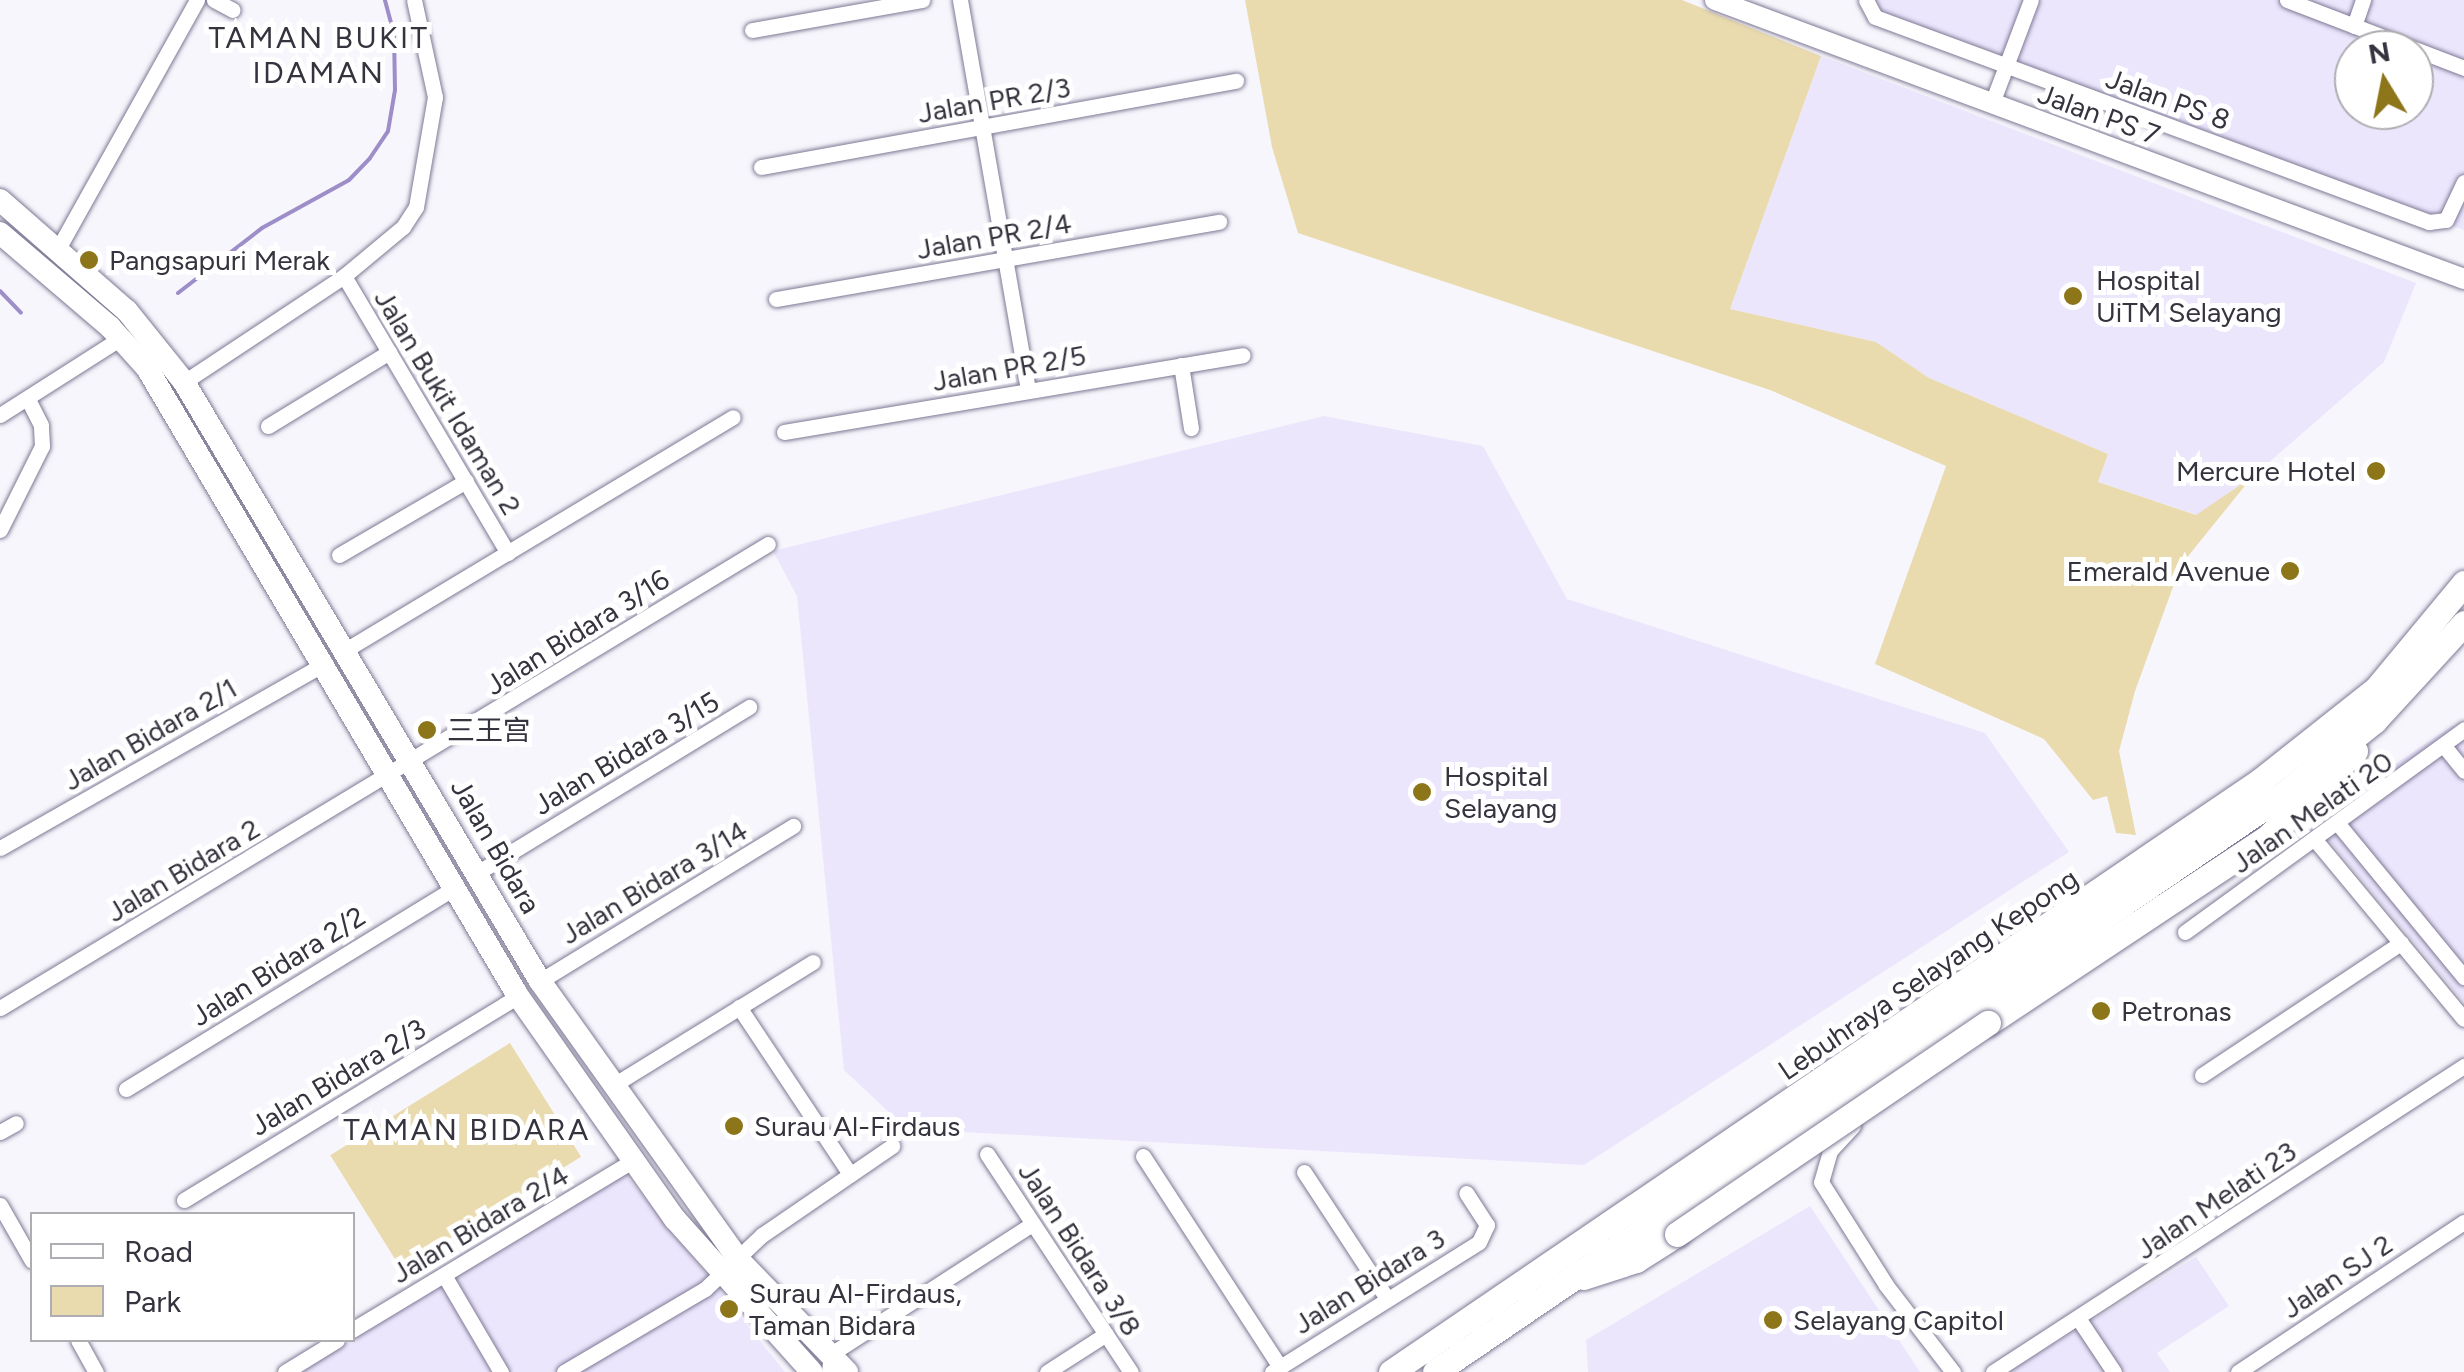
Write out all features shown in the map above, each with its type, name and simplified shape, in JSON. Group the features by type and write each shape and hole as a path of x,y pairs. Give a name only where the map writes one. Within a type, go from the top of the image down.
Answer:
{"main road":[{"name":"Jalan Bidara","path":"0,200 59,247 127,311 184,382 347,650 456,886 518,996 632,1162 730,1268 830,1363 848,1372"},
{"name":"Jalan Bidara","path":"0,233 121,338 164,395 325,663 477,873 540,981 730,1268 812,1372"},
{"name":"Lebuhraya Selayang Kepong","path":"1391,1372 2262,780 2376,689 2464,583"},
{"name":"Lebuhraya Selayang Kepong","path":"1435,1372 2282,795 2374,722 2464,623"},
{"path":"1569,1278 1636,1260 1678,1234 2269,836 2346,764 2374,722"}],"street":[{"path":"59,247 197,0"},
{"path":"214,0 233,10"},
{"path":"184,382 344,276 403,227 423,183 434,97 414,0"},
{"path":"752,30 922,0"},
{"path":"960,0 1028,390"},
{"name":"Jalan PS 7","path":"1715,0 2464,279"},
{"path":"1992,103 2031,0"},
{"path":"2287,0 2464,68"},
{"path":"2354,26 2363,0"},
{"name":"Jalan PS 8","path":"1867,4 1876,17 2429,222 2446,220 2464,182"},
{"name":"Jalan PR 2/3","path":"761,167 1236,81"},
{"name":"Jalan PR 2/4","path":"776,299 1220,222"},
{"name":"Jalan Bukit Idaman 2","path":"344,276 508,552"},
{"path":"0,415 121,338"},
{"path":"268,426 389,352"},
{"name":"Jalan PR 2/5","path":"784,432 1243,354"},
{"path":"1181,365 1190,428"},
{"path":"0,530 42,446 42,426 27,398"},
{"name":"Jalan Bukit Idaman 2","path":"347,650 734,417"},
{"path":"339,556 466,481"},
{"name":"Jalan Bidara 3/16","path":"402,769 768,544"},
{"name":"Jalan Bidara 2/1","path":"0,848 325,663"},
{"name":"Jalan Bidara 3/15","path":"477,873 749,707"},
{"name":"Jalan Melati 20","path":"2186,932 2339,825 2464,729"},
{"path":"2444,746 2464,771"},
{"name":"Jalan Bidara 2","path":"0,1008 402,769"},
{"path":"2339,825 2464,977"},
{"name":"Jalan Bidara 3/14","path":"540,981 794,826"},
{"path":"2316,841 2464,1019"},
{"name":"Jalan Bidara 2/2","path":"126,1089 456,886"},
{"path":"2202,1074 2401,943"},
{"path":"612,1086 813,962"},
{"name":"Jalan Bidara 2/3","path":"184,1200 518,996"},
{"path":"738,1007 850,1174"},
{"path":"1889,1066 1870,1109 1830,1150 1820,1182 1886,1285 1953,1372"},
{"name":"Jalan Melati 23","path":"1993,1372 2080,1321 2464,1066"},
{"path":"0,1132 16,1123"},
{"path":"564,1372 730,1268 762,1235 892,1146"},
{"name":"Jalan Bidara 3/8","path":"987,1154 1131,1372"},
{"path":"1143,1156 1276,1369"},
{"name":"Jalan Bidara 2/4","path":"355,1328 632,1162"},
{"path":"1304,1172 1386,1297"},
{"name":"Jalan Bidara 3","path":"1276,1369 1479,1242 1488,1229 1466,1193"},
{"path":"0,1206 30,1258"},
{"name":"Jalan SJ 2","path":"2238,1372 2464,1222"},
{"path":"830,1363 1032,1224"},
{"path":"444,1274 502,1372"},
{"path":"2080,1321 2114,1372"},
{"path":"1047,1372 1106,1334"},
{"path":"79,1342 96,1372"},
{"path":"285,1372 334,1342"}],"shaded area":[{"path":"1872,0 2464,0 2464,230 1879,13"},
{"name":"Hospital UiTM Selayang","path":"1821,56 2416,283 2384,362 2252,477 2197,515 2098,482 2108,454 1929,378 1876,342 1730,309"},
{"name":"Hospital Selayang","path":"1324,416 1483,446 1567,599 1985,733 2069,852 1584,1165 907,1129 844,1070 797,596 773,551"},
{"path":"2453,725 2464,739 2464,1002 2312,820"},
{"path":"625,1174 785,1372 296,1372 355,1342 355,1338"},
{"name":"Selayang Capitol","path":"1810,1206 1920,1372 1588,1372 1586,1340"},
{"path":"2196,1257 2229,1306 2157,1353 2170,1372 2008,1372"}],"green space":[{"path":"1245,0 1682,0 1821,56 1730,309 1876,342 1929,378 2108,454 2098,482 2196,515 2252,477 2181,565 2135,691 2119,751 2136,835 2116,833 2107,796 2093,800 2044,739 1875,664 1946,466 1770,390 1298,233 1272,147"},
{"path":"510,1043 581,1157 401,1269 330,1155"}],"waterway":[{"path":"178,293 262,228 349,180 370,158 388,131 395,90 394,34 385,0"},
{"path":"0,291 21,313"}],"place":[{"name":"Pangsapuri Merak","path":"89,260"},
{"name":"Hospital UiTM Selayang","path":"2073,296"},
{"name":"Mercure Hotel","path":"2376,471"},
{"name":"Emerald Avenue","path":"2290,571"},
{"name":"三王宫","path":"427,730"},
{"name":"Hospital Selayang","path":"1422,792"},
{"name":"Petronas","path":"2101,1011"},
{"name":"Surau Al-Firdaus","path":"734,1126"},
{"name":"Surau Al-Firdaus, Taman Bidara","path":"729,1309"},
{"name":"Selayang Capitol","path":"1773,1320"}],"district":[{"name":"TAMAN BUKIT IDAMAN","path":"319,55"},
{"name":"TAMAN BIDARA","path":"467,1130"}]}
